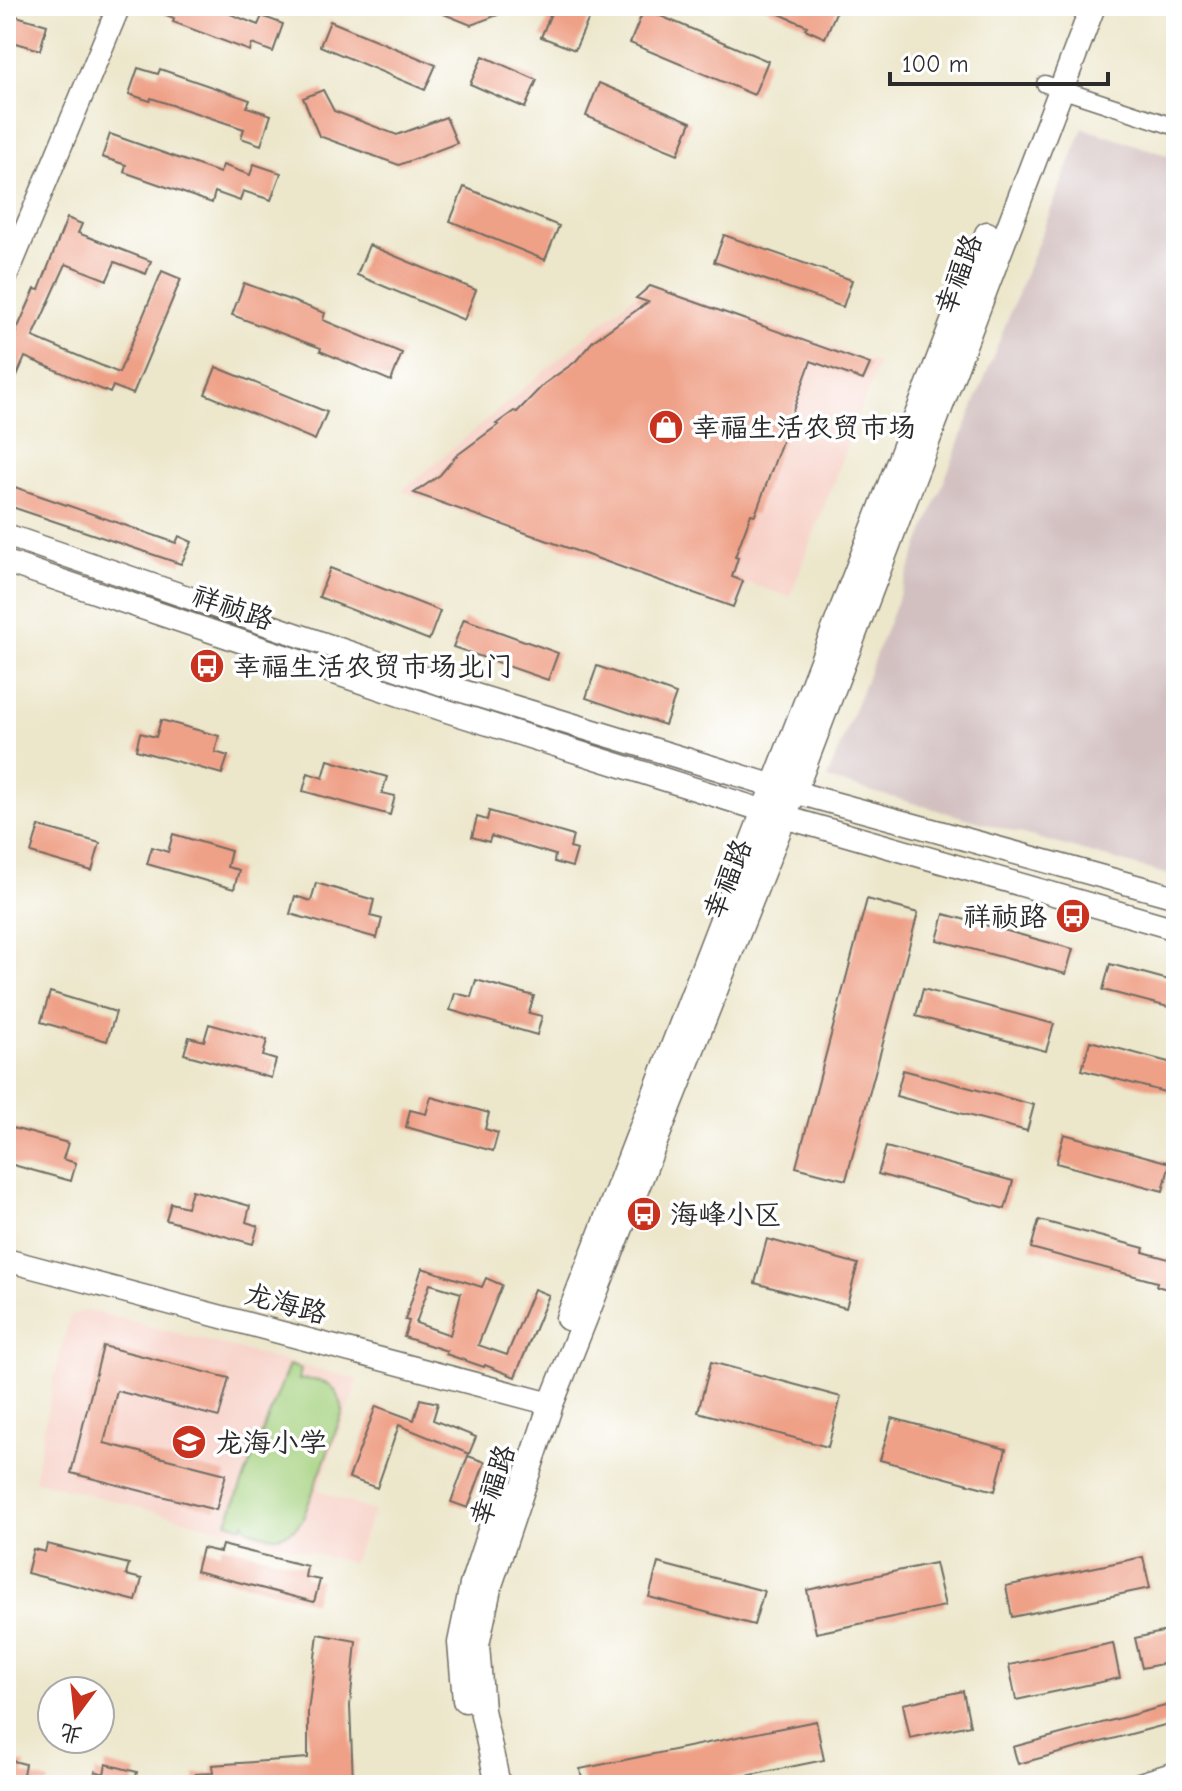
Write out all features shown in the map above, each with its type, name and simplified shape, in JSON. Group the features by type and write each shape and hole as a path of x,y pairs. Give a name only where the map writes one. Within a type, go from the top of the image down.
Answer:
{"main road":[{"name":"幸福路","path":"482,1785 466,1712 460,1643 472,1585 785,788 1052,87 1075,6"},
{"name":"幸福路","path":"1052,87 1093,6"},
{"name":"幸福路","path":"498,1785 482,1710 477,1645 489,1588 543,1402"},
{"path":"1140,1785 1176,1774"}],"street":[{"path":"6,277 119,6"},
{"path":"1052,87 1176,127"},
{"name":"祥祯路","path":"6,535 459,690 785,788 1176,897"},
{"name":"祥祯路","path":"6,562 447,711 775,814 1176,929"},
{"name":"龙海路","path":"6,1260 543,1402"}],"shaded area":[{"path":"1083,128 1176,158 1176,877 827,779"},
{"name":"幸福生活农贸市场","path":"649,283 878,363 790,597 748,583 735,610 402,491"},
{"name":"龙海小学","path":"87,1310 358,1380 318,1490 374,1512 352,1563 34,1480 53,1382 70,1316"}],"green space":[{"path":"289,1365 301,1369 299,1380 323,1382 334,1390 343,1412 303,1518 291,1531 271,1536 247,1528 244,1522 242,1527 227,1522"}],"building":[{"path":"144,6 210,6 258,25 262,16 283,24 273,52 252,44 250,51 173,22 174,18"},
{"path":"424,6 519,6 519,7 471,25"},
{"path":"554,6 589,18 575,50 541,37"},
{"path":"761,6 827,6 837,10 825,38 805,29 807,26"},
{"path":"644,9 768,61 754,95 630,43"},
{"path":"6,13 47,25 40,50 6,40"},
{"path":"330,21 436,65 425,90 320,46"},
{"path":"483,56 537,80 525,108 470,84"},
{"path":"138,68 158,74 160,69 250,100 247,107 271,115 261,145 241,138 244,129 151,98 150,101 129,94"},
{"path":"599,83 691,122 678,154 586,116"},
{"path":"323,90 334,111 397,135 446,117 457,143 399,165 319,136 303,98"},
{"path":"110,134 220,173 223,165 250,175 254,164 281,173 271,200 243,191 240,201 215,192 212,203 124,172 126,165 102,157"},
{"path":"464,187 559,226 545,260 450,221"},
{"path":"67,218 82,224 78,233 151,261 146,274 115,262 107,280 66,264 33,337 119,373 162,271 181,279 133,394 113,386 110,393 25,357 6,401 6,354 35,289 39,290"},
{"path":"724,235 852,280 843,307 714,262"},
{"path":"369,245 476,290 464,320 357,275"},
{"path":"244,283 325,313 323,320 402,353 391,381 320,351 321,348 232,315"},
{"name":"幸福生活农贸市场","path":"650,286 870,364 863,380 811,361 755,515 751,514 735,557 738,558 732,577 743,581 733,607 414,493 440,475 456,456 496,424 517,412 544,384 575,362 593,341 648,302 636,298"},
{"path":"216,367 327,412 315,440 205,394"},
{"path":"6,484 176,543 179,536 192,542 181,564 6,505"},
{"path":"330,568 440,611 429,640 319,597"},
{"path":"464,619 558,653 548,680 453,647"},
{"path":"597,666 676,694 665,725 586,698"},
{"path":"161,720 219,736 215,752 228,756 222,774 136,750 140,733 156,737"},
{"path":"328,760 387,777 382,793 395,796 390,815 303,791 308,773 323,778"},
{"path":"489,811 573,836 570,848 577,850 572,867 554,862 555,855 491,836 489,842 472,837 477,817 487,820"},
{"path":"39,826 100,843 92,871 31,853"},
{"path":"173,834 231,851 227,867 239,870 234,889 147,864 152,847 168,852"},
{"path":"316,883 374,900 370,916 382,919 377,938 290,914 295,896 311,901"},
{"path":"867,899 918,913 846,1180 796,1167"},
{"path":"944,914 1073,949 1066,974 937,940"},
{"path":"1110,964 1176,982 1176,1009 1103,990"},
{"path":"476,980 534,996 529,1013 542,1016 537,1035 450,1010 455,993 471,997"},
{"path":"923,989 1054,1024 1046,1051 916,1016"},
{"path":"50,992 116,1012 107,1041 41,1022"},
{"path":"209,1024 267,1040 263,1056 276,1060 271,1078 184,1054 189,1037 204,1041"},
{"path":"1090,1041 1176,1064 1176,1095 1082,1070"},
{"path":"903,1070 1034,1105 1027,1131 896,1096"},
{"path":"431,1097 489,1113 485,1129 498,1133 493,1151 406,1127 410,1110 426,1114"},
{"path":"9,1127 68,1143 63,1159 76,1163 71,1181 6,1163"},
{"path":"1064,1134 1170,1163 1163,1191 1056,1163"},
{"path":"886,1147 1013,1181 1005,1209 878,1174"},
{"path":"192,1190 250,1206 246,1222 258,1226 253,1244 166,1220 171,1203 187,1207"},
{"path":"1039,1220 1144,1248 1143,1252 1176,1261 1176,1291 1156,1286 1157,1282 1031,1248"},
{"path":"767,1239 858,1264 846,1308 755,1283"},
{"path":"422,1268 482,1287 486,1278 502,1285 478,1345 507,1355 534,1289 549,1295 515,1377 404,1337 409,1321 405,1320","holes":["430,1284 461,1293 450,1335 416,1323"]},
{"path":"103,1346 229,1378 219,1417 117,1391 104,1443 226,1474 216,1510 71,1473"},
{"path":"711,1362 841,1397 828,1447 698,1412"},
{"path":"420,1399 438,1403 433,1420 476,1437 469,1454 399,1425 377,1488 349,1478 376,1406 414,1420"},
{"path":"892,1418 1006,1449 995,1491 880,1460"},
{"path":"468,1456 485,1462 468,1508 451,1502"},
{"path":"47,1544 129,1564 126,1575 142,1579 136,1601 27,1573 33,1549 45,1552"},
{"path":"222,1545 307,1566 305,1577 320,1580 314,1602 196,1571 202,1548 220,1552"},
{"path":"1143,1557 1150,1588 1012,1617 1006,1586"},
{"path":"658,1563 764,1591 754,1625 649,1597"},
{"path":"935,1563 945,1606 816,1633 807,1590"},
{"path":"1176,1629 1176,1661 1142,1668 1135,1638"},
{"path":"318,1634 356,1641 350,1706 353,1781 318,1785 196,1785 195,1774 213,1773 212,1765 308,1758 308,1711"},
{"path":"1113,1643 1120,1678 1016,1700 1009,1665"},
{"path":"963,1691 970,1725 910,1738 903,1704"},
{"path":"1176,1703 1176,1722 1018,1764 1013,1747"},
{"path":"816,1721 824,1760 702,1785 583,1785 580,1769"},
{"path":"6,1759 25,1764 23,1774 49,1781 48,1785 6,1785"},
{"path":"106,1764 137,1772 134,1785 92,1785 95,1771 104,1774"}],"place":[{"name":"幸福生活农贸市场","path":"666,427"},
{"name":"幸福生活农贸市场北门","path":"207,666"},
{"name":"祥祯路","path":"1073,916"},
{"name":"海峰小区","path":"644,1214"},
{"name":"龙海小学","path":"189,1442"}]}
